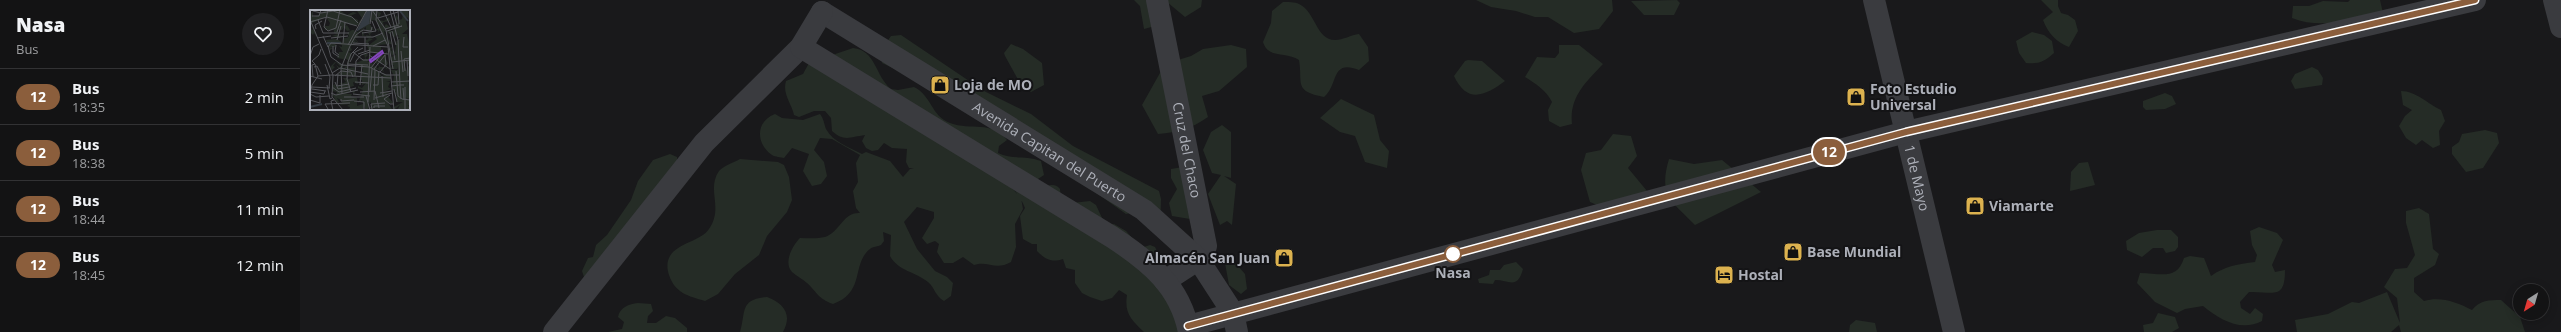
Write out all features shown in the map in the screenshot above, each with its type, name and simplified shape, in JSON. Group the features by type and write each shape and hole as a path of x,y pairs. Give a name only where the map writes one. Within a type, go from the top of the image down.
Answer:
{"street":[{"name":"Cruz del Chaco","path":"1157,0 1206,246 1205,254 1198,259"},
{"name":"1 de Mayo","path":"1874,0 1954,332"},
{"path":"801,47 1112,237 1152,265 1165,281 1185,314 1188,329 1235,322 1906,132 2475,0"},
{"path":"2554,0 2561,27"},
{"name":"Avenida Capitan del Puerto","path":"821,6 1144,210 1198,259 1235,322"},
{"path":"554,332 704,143 801,47 821,6"},
{"path":"1165,281 1198,259"}],"shaded area":[{"path":"1134,0 1156,0 1155,26 1144,29 1140,6"},
{"path":"1168,0 1202,0 1201,7 1185,17 1167,2"},
{"path":"1476,0 1612,0 1613,11 1599,29 1574,33 1548,17 1535,17 1516,11 1491,7"},
{"path":"1677,0 1680,3 1674,15 1644,15 1631,1"},
{"path":"2041,0 2058,0 2058,6 2061,13 2068,15 2075,20 2078,31 2069,47 2056,40 2047,29 2043,20 2053,12"},
{"path":"2350,0 2380,0 2383,13 2326,23 2315,23 2292,18 2293,6 2309,6 2323,1 2348,2"},
{"path":"1283,2 1297,3 1305,8 1320,31 1329,39 1338,40 1359,34 1368,47 1369,61 1359,70 1343,68 1339,71 1329,92 1324,97 1308,92 1301,85 1299,60 1294,57 1269,51 1263,42 1271,23 1272,11"},
{"path":"2032,32 2044,35 2052,41 2054,53 2041,62 2026,63 2019,53 2016,41"},
{"path":"901,35 984,91 1031,114 1073,146 1159,191 1161,199 1160,234 1147,228 1144,210 1126,214 1057,165 899,71 882,63 884,49 891,36"},
{"path":"1011,44 1023,49 1042,63 1044,85 1031,92 1021,85 1004,53"},
{"path":"1231,45 1246,49 1247,67 1219,91 1202,96 1208,117 1184,129 1158,134 1142,105 1165,64 1191,56 1203,49"},
{"path":"1559,45 1579,45 1603,64 1585,84 1576,98 1573,106 1572,124 1560,127 1549,121 1548,110 1552,102 1550,98 1533,82 1525,77 1537,57 1555,58 1559,53"},
{"path":"853,48 861,50 871,58 886,84 891,89 898,90 914,87 925,95 935,111 944,120 958,125 988,128 1001,134 1007,140 999,146 998,153 1041,161 1044,175 1038,179 1040,189 1053,185 1060,189 1061,200 1072,203 1090,201 1096,205 1103,220 1109,225 1114,224 1126,231 1141,248 1150,245 1155,247 1197,332 1144,332 1128,312 1126,302 1127,295 1119,290 1112,298 1102,301 1082,293 1075,283 1075,270 1066,268 1063,259 1055,261 1046,258 1037,251 1037,244 1032,244 1023,239 1020,216 1025,208 1021,200 1023,209 1015,224 1016,247 1011,262 1000,266 983,264 974,265 963,257 953,263 944,263 937,252 939,244 935,241 927,244 922,238 934,218 934,212 917,207 904,222 917,249 935,271 947,277 953,283 951,296 944,301 939,297 928,282 902,268 893,261 890,256 891,235 883,232 884,241 881,245 871,248 864,255 857,278 850,292 843,299 833,304 821,297 789,268 788,263 790,254 800,238 825,237 834,231 849,216 860,213 856,208 853,191 858,182 856,163 860,155 832,139 820,138 814,150 824,162 827,176 821,184 812,186 803,171 809,154 792,148 784,158 773,156 763,145 760,139 760,133 764,122 775,114 782,118 803,120 820,114 829,134 842,144 862,154 866,152 890,161 903,177 910,169 914,168 909,168 906,162 907,149 892,148 884,143 878,150 872,151 866,148 862,141 865,135 847,138 840,137 832,131 831,118 825,111 814,111 799,117 794,115 786,95 786,81 803,74 809,63"},
{"path":"1465,61 1482,61 1505,81 1484,93 1477,95 1465,91 1459,85 1454,76"},
{"path":"2312,67 2318,70 2323,78 2322,85 2295,89 2291,81 2295,74"},
{"path":"2401,91 2417,95 2441,110 2445,121 2439,131 2440,145 2433,148 2422,140 2416,145 2406,138 2399,126 2405,116 2412,110 2403,105"},
{"path":"2165,93 2172,96 2176,104 2165,109 2146,110 2143,107 2143,101"},
{"path":"1341,99 1374,115 1380,140 1389,151 1387,168 1365,162 1355,136 1340,132 1320,118"},
{"path":"1222,125 1231,132 1231,178 1224,176 1236,184 1232,225 1227,221 1220,225 1208,194 1221,175 1212,173 1203,150 1211,132"},
{"path":"2485,130 2497,133 2499,143 2483,168 2466,172 2452,154 2452,147 2459,142 2462,134"},
{"path":"1613,134 1631,136 1637,156 1628,168 1647,191 1611,211 1590,202 1581,170 1586,153 1601,150"},
{"path":"670,154 677,157 677,178 586,283 582,271 588,258 593,257 596,245 607,235 631,200 638,181 653,160"},
{"path":"740,159 778,162 784,165 789,177 792,200 787,212 767,236 759,255 735,274 718,294 705,301 683,293 679,290 669,275 667,264 675,251 704,234 709,229 715,213 715,178 721,169"},
{"path":"1669,159 1694,164 1722,160 1761,192 1695,225 1669,197 1666,190 1666,171"},
{"path":"2088,162 2095,185 2070,191 2071,172 2079,163"},
{"path":"1183,167 1202,221 1172,216 1169,203 1177,189 1171,178 1171,169"},
{"path":"2419,208 2429,214 2433,249 2439,254 2435,265 2414,278 2414,292 2424,301 2436,299 2448,301 2472,310 2482,302 2501,300 2513,311 2513,320 2521,320 2525,332 2401,332 2399,325 2391,332 2297,332 2295,320 2328,314 2352,302 2359,303 2387,292 2400,323 2397,298 2384,287 2395,269 2407,268 2415,255 2406,223 2406,211"},
{"path":"2259,227 2277,233 2283,240 2272,265 2275,272 2285,270 2283,286 2280,290 2271,293 2249,292 2240,302 2241,308 2250,314 2255,308 2263,314 2262,321 2246,325 2231,323 2216,316 2203,306 2185,309 2177,313 2155,302 2137,283 2140,273 2172,273 2181,265 2184,258 2190,256 2204,258 2211,276 2232,266 2255,262 2257,255 2252,245 2250,231"},
{"path":"2157,230 2171,230 2178,237 2178,247 2175,251 2166,253 2163,248 2153,248 2142,257 2127,250 2126,241 2139,233"},
{"path":"1231,258 1245,274 1247,289 1241,294 1229,285 1225,263"},
{"path":"1516,262 1523,269 1521,276 1515,282 1495,280 1493,284 1479,283 1478,279 1489,275 1490,270 1500,270 1504,265"},
{"path":"767,297 778,302 785,310 787,320 783,332 740,332 745,308 748,304 758,298"},
{"path":"638,303 651,304 653,311 648,316 647,323 656,323 666,316 675,318 687,328 687,332 608,332 622,329 624,322 618,317 619,314 623,308 628,305"},
{"path":"2158,313 2175,317 2179,328 2172,332 2144,332 2143,325 2153,323"},
{"path":"1856,320 1875,323 1877,332 1849,332 1850,325"}],"bus line":[{"name":"12","path":"1188,326 1906,132 2475,0"}],"place":[{"name":"Loja de MO","path":"940,85"},
{"name":"Foto Estudio Universal","path":"1856,97"},
{"name":"Viamarte","path":"1975,206"},
{"name":"Base Mundial","path":"1793,252"},
{"name":"Nasa","path":"1453,254"},
{"name":"Almacén San Juan","path":"1284,258"},
{"name":"Hostal","path":"1724,275"}]}
